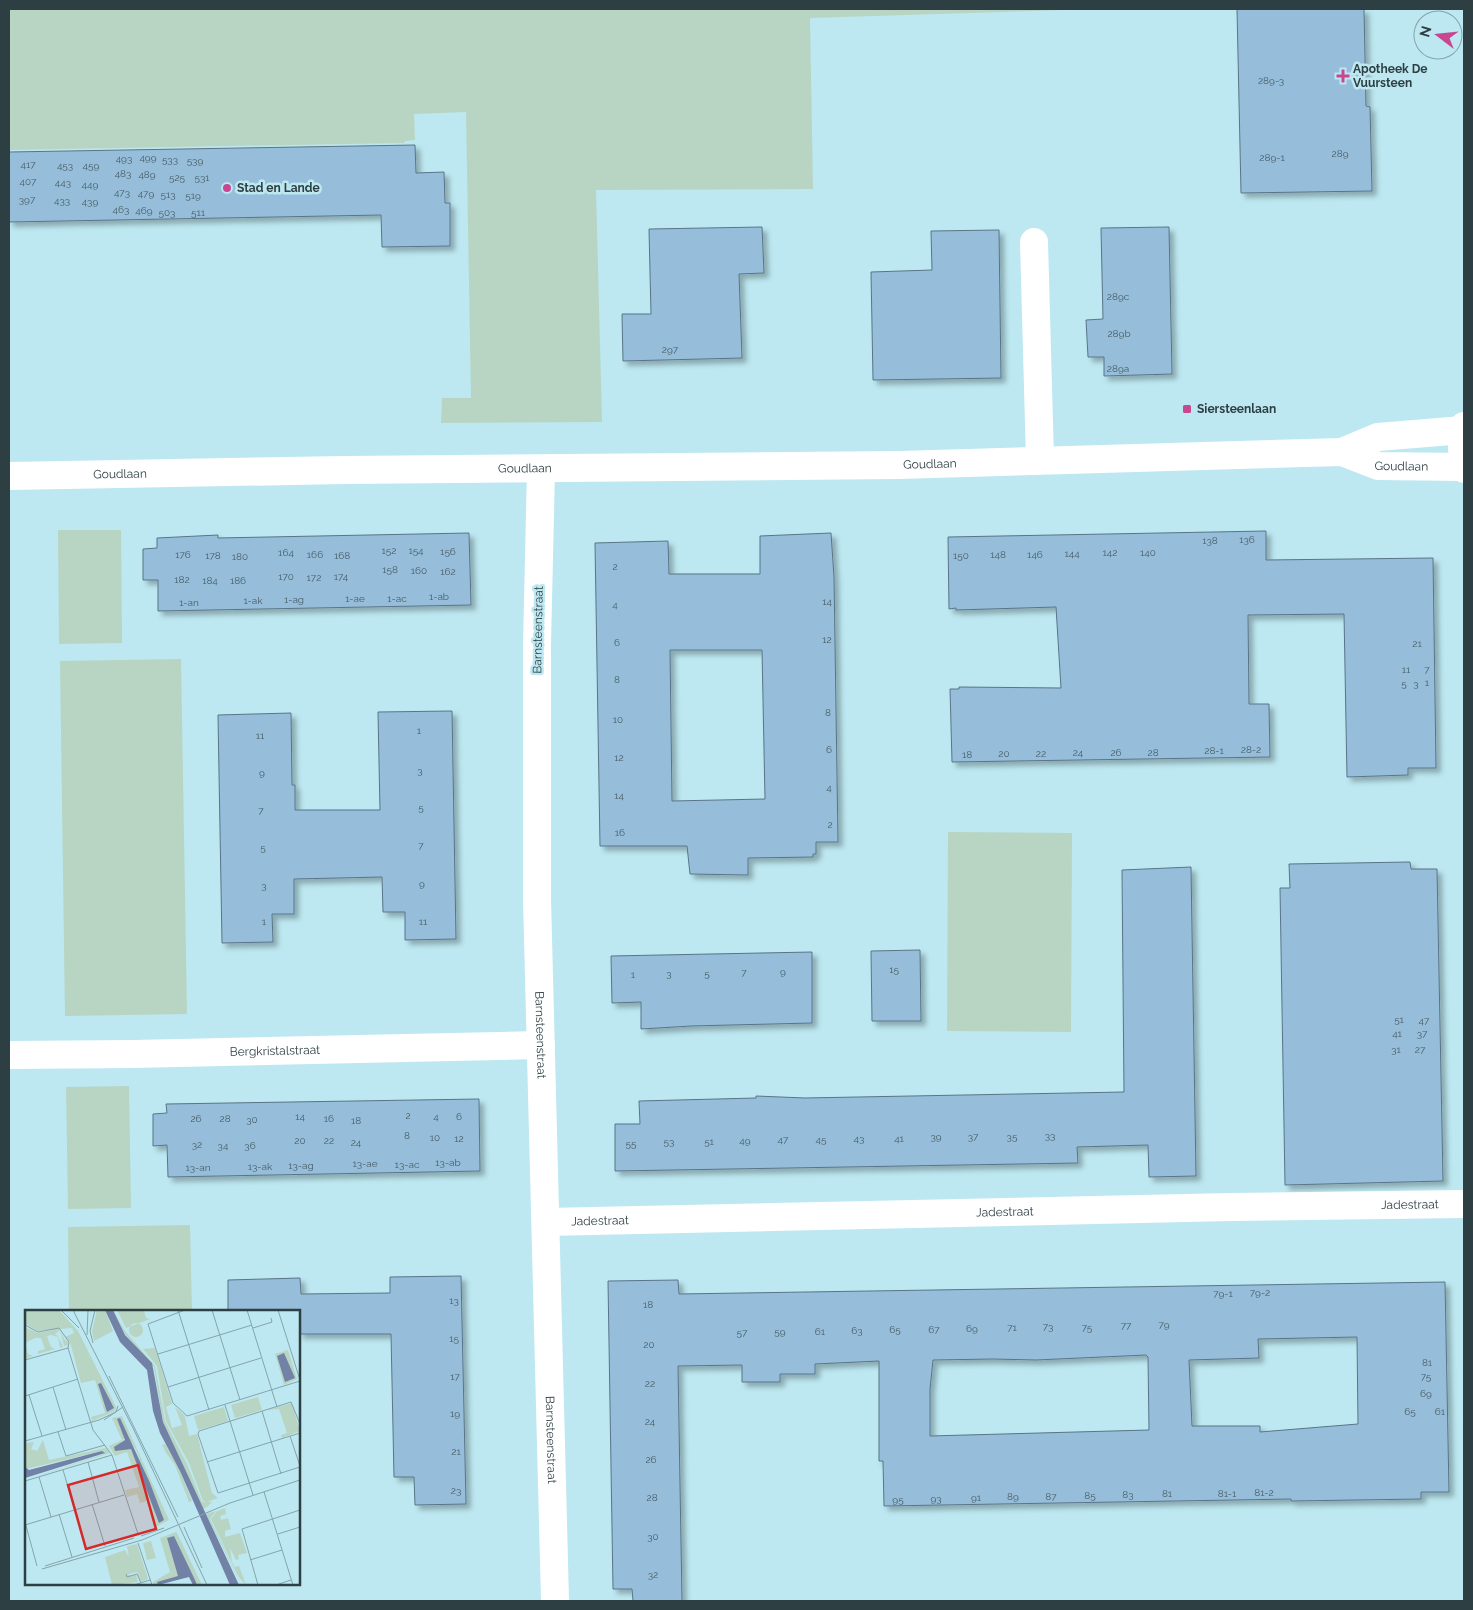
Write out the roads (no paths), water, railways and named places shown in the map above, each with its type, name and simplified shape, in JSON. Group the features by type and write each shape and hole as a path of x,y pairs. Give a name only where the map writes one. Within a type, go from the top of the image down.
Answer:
{"street":[{"path":"1034,242 1040,460"},
{"path":"1464,428 1462,448 1464,468"},
{"name":"Goudlaan","path":"9,476 363,470 899,465 1342,452 1378,436 1464,428"},
{"name":"Goudlaan","path":"1342,452 1378,466 1464,468"},
{"name":"Barnsteenstraat","path":"541,469 537,644 536,899 555,1601"},
{"name":"Bergkristalstraat","path":"9,1054 144,1054 541,1045"},
{"name":"Jadestraat","path":"546,1222 1231,1207 1280,1208 1464,1204"}],"place":[{"name":"Apotheek De Vuursteen","path":"1343,76"},
{"name":"Stad en Lande","path":"227,188"},
{"name":"Siersteenlaan","path":"1187,409"}]}
